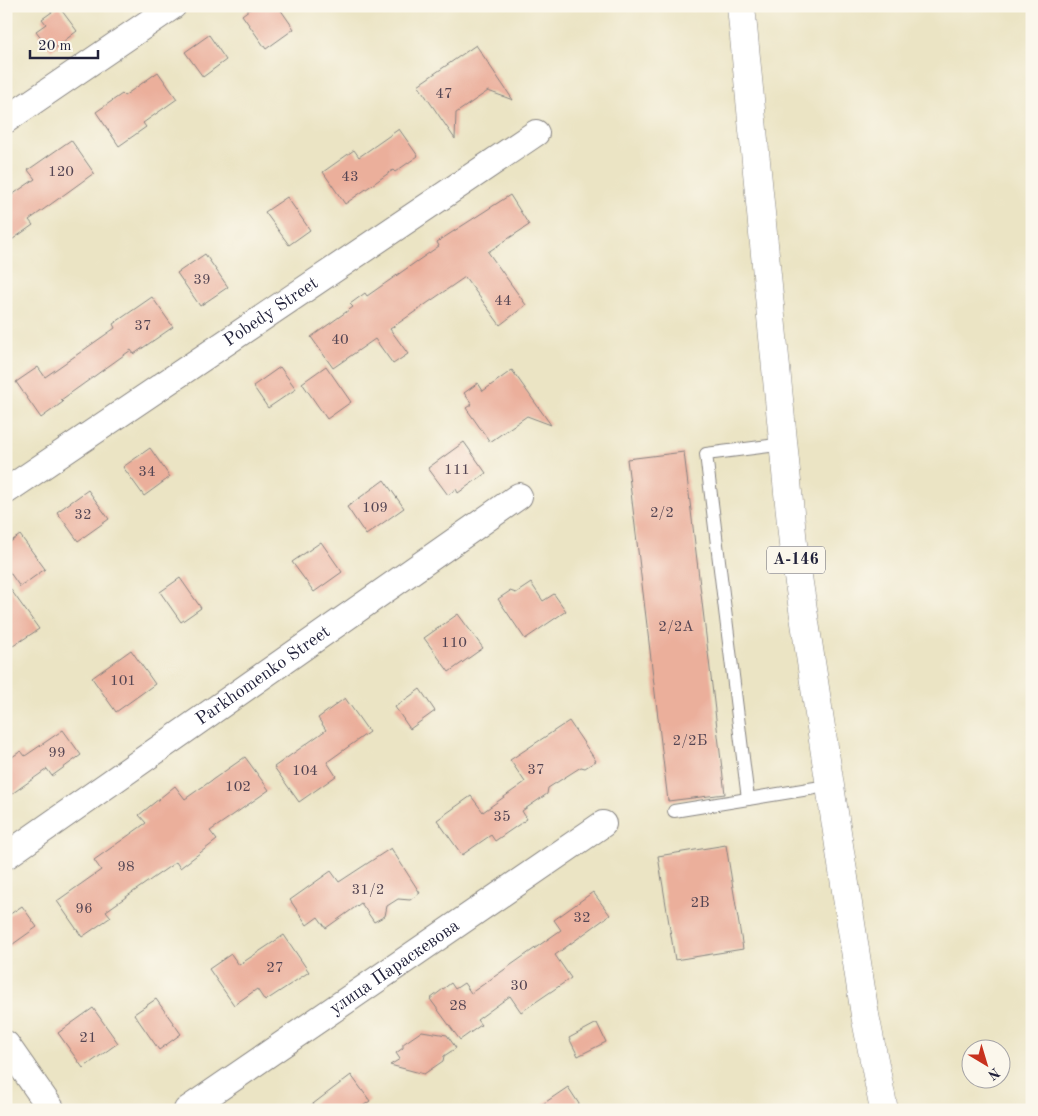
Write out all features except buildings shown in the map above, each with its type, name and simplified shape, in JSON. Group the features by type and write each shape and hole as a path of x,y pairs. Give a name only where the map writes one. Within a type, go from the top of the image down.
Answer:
{"highway":[{"name":"А-146","path":"727,6 778,545 849,1018 868,1110"},
{"name":"А-146","path":"741,6 793,544 865,1014 884,1110"}],"street":[{"path":"6,120 172,6"},
{"name":"Pobedy Street","path":"6,491 536,133"},
{"name":"Parkhomenko Street","path":"6,856 519,496"},
{"name":"улица Параскевова","path":"187,1110 603,824"},
{"path":"6,1044 52,1110"}],"lane":[{"path":"748,799 706,454 769,446"},
{"path":"674,811 815,788"}]}
